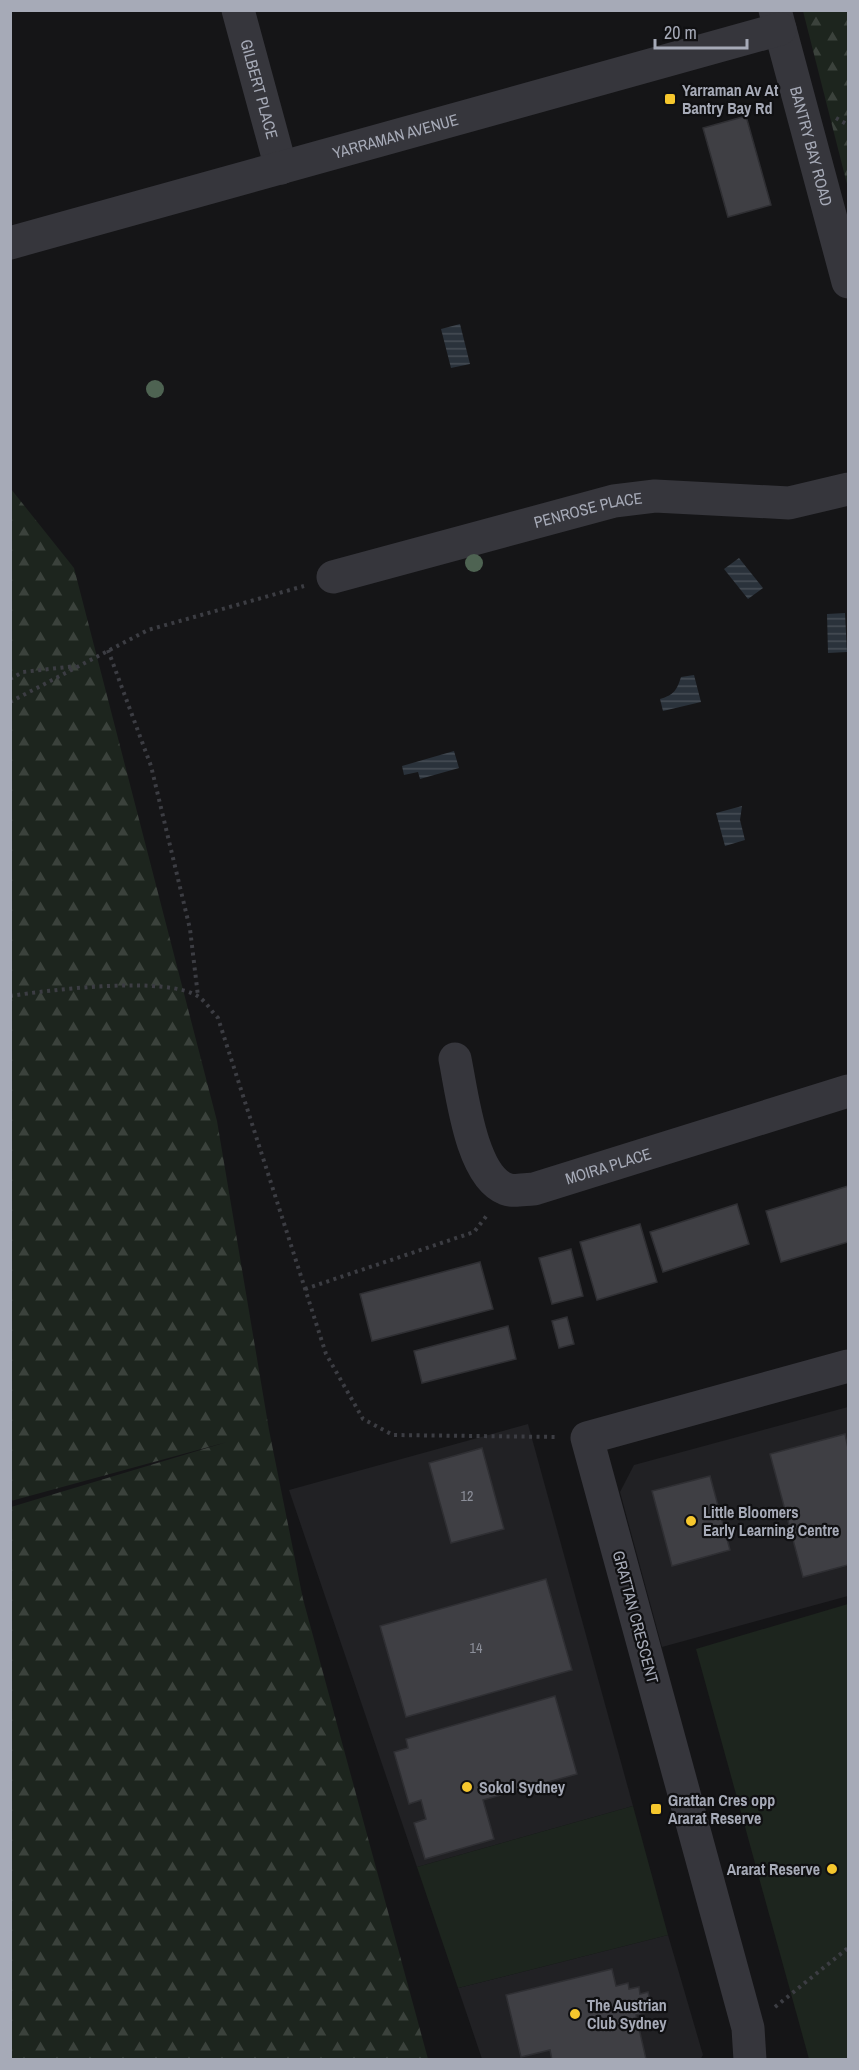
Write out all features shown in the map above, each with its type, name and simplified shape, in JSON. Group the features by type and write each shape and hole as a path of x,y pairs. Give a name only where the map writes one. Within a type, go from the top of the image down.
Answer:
{"street":[{"name":"GILBERT PLACE","path":"238,10 281,168"},
{"name":"YARRAMAN AVENUE","path":"10,243 281,168 778,20"},
{"name":"BANTRY BAY ROAD","path":"778,20 849,282"},
{"name":"PENROSE PLACE","path":"333,578 614,501 655,496 789,503 849,489"},
{"path":"455,1059 470,1129 486,1174 507,1190"},
{"name":"MOIRA PLACE","path":"507,1190 534,1189 849,1091"},
{"path":"587,1438 849,1366"},
{"name":"GRATTAN CRESCENT","path":"587,1438 749,2044"}],"path":[{"path":"10,702 147,630 333,578"},
{"path":"108,650 151,766 190,929 198,997"},
{"path":"10,679 23,672 80,665"},
{"path":"10,996 58,988 167,987 198,997 218,1018 326,1354 363,1419 393,1435 587,1438"},
{"path":"305,1288 474,1232 507,1190"},
{"path":"749,2044 849,1948"}],"shaded area":[{"path":"460,324 470,364 451,368 441,329"},
{"path":"739,558 763,588 748,599 724,569"},
{"path":"845,613 847,652 828,653 827,614"},
{"path":"694,675 701,702 663,711 660,699 669,696 674,691 681,677"},
{"path":"454,751 459,768 420,779 418,772 404,775 402,766"},
{"path":"742,806 740,820 745,840 725,846 716,813"},
{"path":"848,1407 848,1596 662,1647 620,1492 634,1465"},
{"path":"528,1424 633,1806 417,1867 289,1490"},
{"path":"668,1935 703,2055 700,2060 482,2059 458,1988"}],"green space":[{"path":"803,11 848,11 848,188"},
{"path":"11,489 74,568 217,1121 269,1430 303,1599 428,2059 11,2059 11,1507 227,1442 11,1501"},
{"name":"Ararat Reserve","path":"848,1604 848,2059 809,2059 696,1649"},
{"path":"633,1806 668,1935 458,1988 417,1867"}],"building":[{"path":"746,116 771,205 728,217 703,128"},
{"path":"848,1186 848,1242 781,1262 766,1211"},
{"path":"737,1204 749,1244 663,1272 650,1232"},
{"path":"640,1224 657,1282 597,1300 580,1242"},
{"path":"571,1249 583,1296 552,1304 539,1258"},
{"path":"480,1262 493,1309 372,1341 360,1294"},
{"path":"567,1317 574,1344 559,1348 552,1321"},
{"path":"508,1326 516,1359 422,1383 414,1351"},
{"path":"845,1434 848,1448 848,1565 803,1577 770,1454"},
{"path":"482,1448 504,1529 451,1543 429,1463"},
{"name":"Little Bloomers Early Learning Centre","path":"710,1476 730,1550 672,1566 652,1491"},
{"path":"546,1579 572,1670 406,1717 380,1626"},
{"name":"Sokol Sydney","path":"555,1696 577,1774 483,1800 494,1839 425,1859 414,1823 426,1819 421,1800 409,1804 394,1752 408,1748 406,1739"},
{"name":"The Austrian Club Sydney","path":"612,1969 616,1986 628,1983 629,1989 639,1987 640,1994 648,1992 651,2005 643,2007 645,2013 636,2015 646,2059 552,2060 550,2050 521,2057 506,1995"}],"place":[{"name":"Yarraman Av At Bantry Bay Rd","path":"670,99"},
{"name":"Little Bloomers Early Learning Centre","path":"691,1521"},
{"name":"Sokol Sydney","path":"467,1787"},
{"name":"Grattan Cres opp Ararat Reserve","path":"656,1809"},
{"name":"Ararat Reserve","path":"832,1869"},
{"name":"The Austrian Club Sydney","path":"575,2014"}]}
